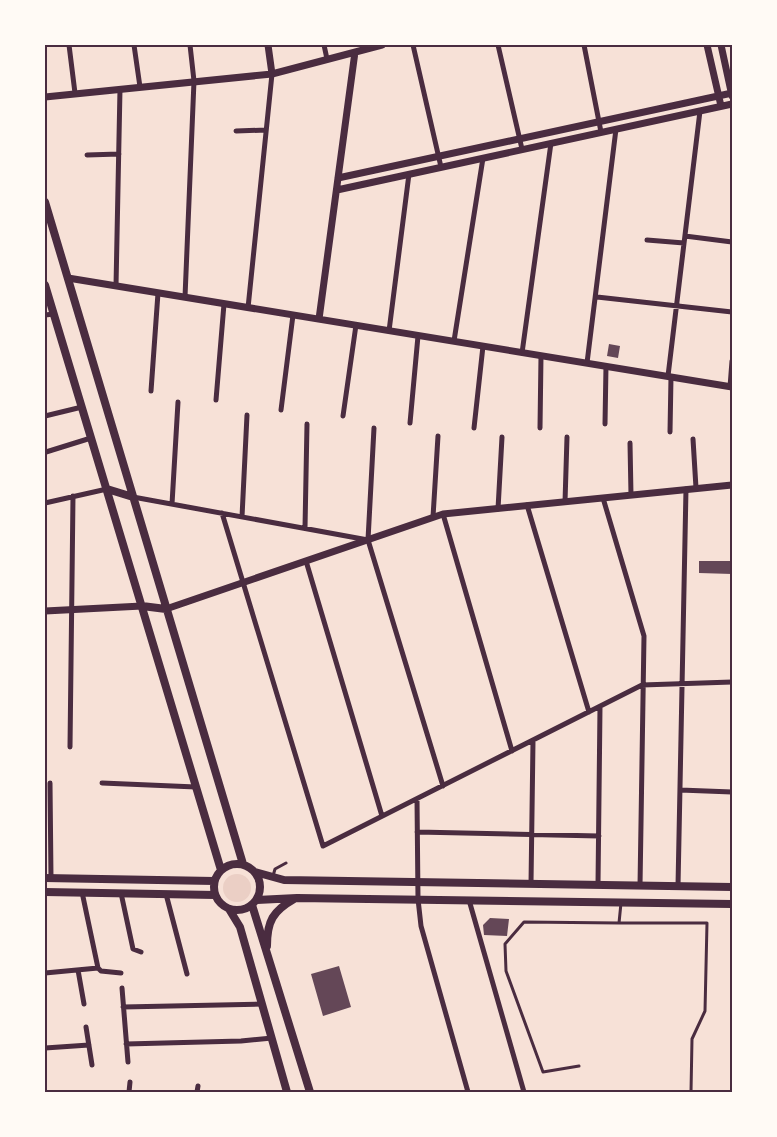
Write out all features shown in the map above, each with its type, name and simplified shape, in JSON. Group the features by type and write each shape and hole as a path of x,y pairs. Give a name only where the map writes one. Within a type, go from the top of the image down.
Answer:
{"main road":[{"path":"45,202 243,864 255,872 284,880 732,887"},
{"path":"45,285 221,870"},
{"path":"107,489 133,497"},
{"path":"142,606 166,609"},
{"path":"243,864 228,866 221,870 214,881 215,895 223,906 229,909 241,910 254,903 297,898 732,904"},
{"path":"255,872 261,886 254,903 268,956 310,1092"},
{"path":"48,878 214,881"},
{"path":"45,892 215,895"},
{"path":"268,956 269,923 274,914 297,898"},
{"path":"229,909 240,928 288,1092"}],"street":[{"path":"69,45 75,93"},
{"path":"134,45 140,87"},
{"path":"185,297 194,82 190,45"},
{"path":"248,308 272,74 268,45"},
{"path":"324,45 327,59"},
{"path":"45,97 272,74 382,45"},
{"path":"413,45 440,167"},
{"path":"498,45 522,149"},
{"path":"584,45 601,132"},
{"path":"707,45 721,106"},
{"path":"338,178 732,94 721,45"},
{"path":"319,319 355,52"},
{"path":"116,286 120,89"},
{"path":"337,190 732,104"},
{"path":"670,432 670,377 676,306 700,111"},
{"path":"587,363 616,129"},
{"path":"236,131 266,130"},
{"path":"522,352 551,143"},
{"path":"87,155 119,154"},
{"path":"454,341 483,158"},
{"path":"362,173 365,184"},
{"path":"389,331 409,174"},
{"path":"685,236 732,242"},
{"path":"647,240 684,243"},
{"path":"68,278 731,387 732,361"},
{"path":"151,392 158,293"},
{"path":"596,297 732,312"},
{"path":"216,400 224,304"},
{"path":"45,315 54,314"},
{"path":"281,410 293,315"},
{"path":"344,416 356,325"},
{"path":"410,423 418,336"},
{"path":"474,428 484,346"},
{"path":"540,428 541,356"},
{"path":"606,366 606,424"},
{"path":"172,504 178,402"},
{"path":"45,416 82,407"},
{"path":"242,517 247,415"},
{"path":"305,528 307,424"},
{"path":"374,428 368,540 443,786"},
{"path":"433,517 438,436"},
{"path":"498,509 502,437"},
{"path":"565,502 567,437"},
{"path":"46,452 91,438"},
{"path":"693,439 696,488"},
{"path":"630,443 632,495"},
{"path":"166,609 443,514 732,485"},
{"path":"45,503 107,489"},
{"path":"678,886 686,489"},
{"path":"70,747 73,496"},
{"path":"133,497 368,540"},
{"path":"603,498 644,636 640,886"},
{"path":"527,506 589,712"},
{"path":"222,513 323,846 642,685 732,682"},
{"path":"443,514 512,751"},
{"path":"306,561 382,816"},
{"path":"45,611 142,606"},
{"path":"598,885 600,707"},
{"path":"531,884 533,740"},
{"path":"48,878 50,783"},
{"path":"102,783 196,787"},
{"path":"680,790 732,792"},
{"path":"417,799 418,899 421,926 468,1092"},
{"path":"417,832 599,836"},
{"path":"82,892 98,968"},
{"path":"121,893 133,949 141,952"},
{"path":"166,894 187,974"},
{"path":"469,900 524,1092"},
{"path":"45,973 98,968 101,971 121,973"},
{"path":"78,970 84,1004"},
{"path":"122,988 128,1062"},
{"path":"124,1007 262,1004"},
{"path":"86,1027 92,1065"},
{"path":"126,1044 241,1041 272,1038"},
{"path":"45,1048 89,1045"},
{"path":"129,1092 130,1082"}],"lane":[{"path":"273,877 275,869 286,863"},
{"path":"619,923 621,902"},
{"path":"579,1066 543,1072 506,971 505,944 524,922 707,924 705,1011 692,1039 691,1092"}],"shaded area":[{"path":"237,874 247,878 251,888 247,898 237,902 227,898 223,888 227,878"}],"building":[{"path":"609,344 620,346 618,358 607,356"},
{"path":"699,561 732,561 732,574 699,573"},
{"path":"490,918 509,919 507,936 484,935 483,925"},
{"path":"339,966 351,1007 323,1016 311,974"}]}
